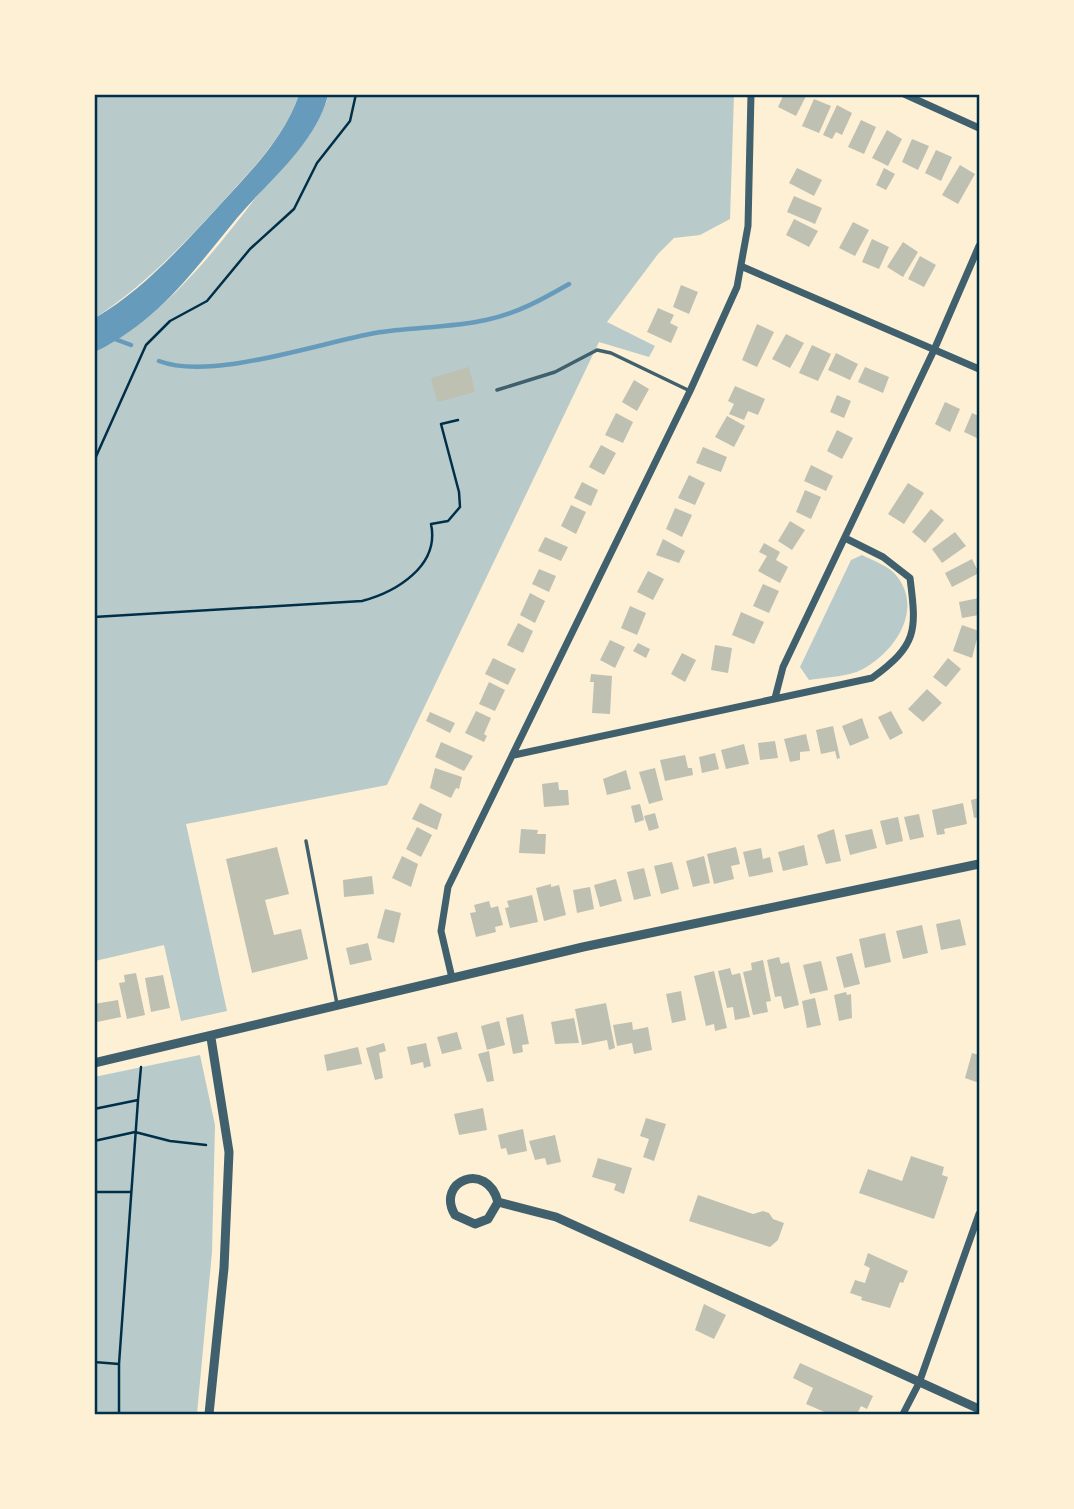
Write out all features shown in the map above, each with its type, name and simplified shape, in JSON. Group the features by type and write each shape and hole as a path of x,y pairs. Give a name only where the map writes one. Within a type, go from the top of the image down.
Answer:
{"street":[{"path":"452,978 441,932 448,887 690,391 728,309 743,267 748,226 751,94"},
{"path":"904,94 979,128"},
{"path":"775,698 783,667 934,350 979,246"},
{"path":"743,267 979,369"},
{"path":"514,755 872,678 902,656 916,620 910,578 883,557 845,538"},
{"path":"94,1063 211,1038 452,978 979,864"},
{"path":"209,1415 224,1268 229,1152 211,1038"},
{"path":"498,1202 488,1219 467,1224 455,1216 450,1201 455,1187 475,1178 489,1184 498,1202 556,1217 979,1409"},
{"path":"903,1415 919,1383 979,1214"}],"lane":[{"path":"497,390 555,372 597,350 611,352 690,391"},
{"path":"306,842 337,1006"}],"path":[{"path":"94,461 146,345 170,321 207,301 250,249 294,209 317,163 349,121 356,94"},
{"path":"94,617 362,601 390,592 418,569 428,553 434,538 431,524 448,521 460,507 459,492 440,424 458,420"},
{"path":"120,1415 119,1364 141,1068"},
{"path":"94,1109 138,1100"},
{"path":"94,1140 135,1132 170,1141 206,1145"},
{"path":"94,1192 131,1192"},
{"path":"94,1362 119,1364"}],"shaded area":[{"path":"95,95 299,95 277,138 258,163 163,263 131,292 95,318"},
{"path":"328,95 734,95 730,219 700,235 674,238 658,254 607,322 655,346 649,357 599,342 387,785 186,824 227,1011 181,1021 164,945 95,961 95,352 129,332 161,306 192,275 250,206 326,103"},
{"path":"862,555 892,571 904,587 907,601 902,628 886,652 863,669 809,680 800,667 851,560"},
{"path":"200,1055 215,1125 212,1252 197,1414 95,1414 94,1077"}],"water":[{"path":"299,95 328,95 322,113 302,146 174,293 118,340 95,352 95,318 129,295 190,238 275,141"}],"building":[{"path":"784,94 807,94 796,116 778,107"},
{"path":"814,99 831,106 819,133 802,126"},
{"path":"837,105 852,113 842,135 836,132 832,139 823,135"},
{"path":"861,120 876,127 864,154 848,147"},
{"path":"887,130 902,139 888,166 872,158"},
{"path":"912,139 929,146 918,170 902,162"},
{"path":"936,150 952,157 941,181 925,173"},
{"path":"960,165 975,174 958,204 942,195"},
{"path":"797,168 822,180 814,196 789,183"},
{"path":"884,168 895,174 886,190 876,185"},
{"path":"794,196 822,208 815,224 787,212"},
{"path":"794,219 818,231 809,247 786,235"},
{"path":"853,222 869,230 855,256 839,248"},
{"path":"872,239 889,247 879,269 862,262"},
{"path":"903,242 918,252 903,277 887,267"},
{"path":"920,256 936,265 924,287 908,279"},
{"path":"681,285 698,292 689,314 673,307"},
{"path":"658,308 674,315 670,323 678,327 671,343 647,332"},
{"path":"757,324 774,332 757,367 742,360"},
{"path":"786,334 804,343 790,368 772,359"},
{"path":"812,345 831,354 818,381 799,373"},
{"path":"836,353 858,364 850,380 828,370"},
{"path":"469,367 475,392 437,402 431,378"},
{"path":"865,367 889,377 883,393 858,382"},
{"path":"634,380 649,389 637,411 622,402"},
{"path":"735,386 765,399 758,415 748,411 744,420 729,414 734,404 728,401"},
{"path":"837,395 851,401 844,418 830,412"},
{"path":"945,402 960,409 950,432 935,424"},
{"path":"616,413 633,422 623,443 605,435"},
{"path":"972,413 979,416 979,439 964,432"},
{"path":"727,416 745,426 734,447 715,437"},
{"path":"837,430 853,438 842,459 827,451"},
{"path":"601,445 616,453 604,475 589,467"},
{"path":"703,447 727,457 721,472 696,463"},
{"path":"811,465 833,476 826,491 804,481"},
{"path":"689,475 705,483 695,505 678,498"},
{"path":"582,482 598,490 591,506 574,498"},
{"path":"908,483 924,493 904,524 888,514"},
{"path":"805,490 821,497 811,519 796,512"},
{"path":"571,505 586,512 576,534 561,526"},
{"path":"675,508 692,515 682,537 666,529"},
{"path":"931,509 944,520 925,543 912,532"},
{"path":"790,521 805,530 792,550 778,541"},
{"path":"955,532 966,546 942,563 932,549"},
{"path":"545,537 568,547 561,561 538,551"},
{"path":"663,539 685,551 679,563 656,555"},
{"path":"764,543 780,552 776,560 788,567 780,583 758,571 767,556 759,552"},
{"path":"972,559 979,573 952,587 945,573"},
{"path":"539,569 556,576 549,592 532,584"},
{"path":"648,571 664,579 653,600 637,592"},
{"path":"763,584 779,591 769,613 753,606"},
{"path":"530,593 545,601 535,623 520,615"},
{"path":"979,598 979,615 962,618 959,602"},
{"path":"630,606 646,613 637,635 621,628"},
{"path":"741,612 764,622 754,644 732,635"},
{"path":"518,623 533,631 523,653 507,645"},
{"path":"962,625 979,631 972,658 953,651"},
{"path":"610,640 625,647 615,668 600,660"},
{"path":"638,643 650,649 646,658 633,651"},
{"path":"715,645 732,648 728,673 711,670"},
{"path":"682,653 696,660 685,682 671,674"},
{"path":"493,658 516,669 508,685 485,674"},
{"path":"948,658 961,669 946,687 933,677"},
{"path":"591,674 612,676 610,714 592,713 594,682 590,682"},
{"path":"489,682 505,690 495,711 479,704"},
{"path":"927,689 942,703 923,722 908,709"},
{"path":"476,711 491,718 484,734 487,736 484,742 465,733"},
{"path":"891,711 903,733 890,740 878,717"},
{"path":"430,712 455,723 450,733 426,721"},
{"path":"862,718 869,738 850,746 842,726"},
{"path":"833,726 840,758 837,759 835,751 821,754 816,730"},
{"path":"806,734 810,751 800,752 800,760 790,762 784,739"},
{"path":"775,741 778,758 760,760 758,743"},
{"path":"441,742 473,756 464,771 435,757"},
{"path":"744,744 749,764 726,769 721,750"},
{"path":"715,753 719,769 702,773 699,757"},
{"path":"685,755 693,775 665,781 660,760"},
{"path":"435,768 462,777 459,789 456,788 451,798 430,788"},
{"path":"655,768 663,800 649,804 639,772"},
{"path":"626,770 631,789 607,795 603,779"},
{"path":"558,782 559,790 568,790 569,805 544,807 542,784"},
{"path":"979,798 979,817 974,818 971,800"},
{"path":"420,803 442,814 437,830 412,819"},
{"path":"963,803 967,824 944,829 945,834 937,835 932,810"},
{"path":"640,804 644,820 635,823 631,806"},
{"path":"655,813 659,828 649,831 644,816"},
{"path":"919,814 924,837 910,840 904,817"},
{"path":"898,817 903,841 886,845 880,821"},
{"path":"417,827 432,835 421,857 406,849"},
{"path":"521,829 538,830 537,834 546,834 545,854 519,853"},
{"path":"834,829 841,861 826,864 817,835"},
{"path":"872,829 877,848 850,855 845,835"},
{"path":"804,845 808,865 783,871 778,852"},
{"path":"277,847 289,894 265,900 274,935 301,929 308,959 252,973 226,859"},
{"path":"736,847 740,864 731,866 734,879 714,884 707,854"},
{"path":"761,848 763,859 770,857 773,872 749,877 743,852"},
{"path":"402,856 418,864 411,887 392,878"},
{"path":"704,856 710,883 693,887 686,861"},
{"path":"672,862 679,889 661,894 654,866"},
{"path":"644,868 651,896 634,900 627,872"},
{"path":"372,876 374,894 344,897 343,880"},
{"path":"616,879 622,901 600,907 594,885"},
{"path":"551,884 551,887 559,885 566,915 544,921 536,888"},
{"path":"590,887 594,909 577,913 573,890"},
{"path":"532,895 538,922 510,928 505,908 509,907 507,901"},
{"path":"489,901 491,908 498,906 503,925 495,927 496,932 476,937 470,913 476,912 474,905"},
{"path":"385,909 401,913 394,943 377,938"},
{"path":"960,919 966,945 941,950 936,924"},
{"path":"922,925 928,953 903,959 896,931"},
{"path":"885,933 891,962 865,968 859,939"},
{"path":"368,943 372,960 350,965 346,948"},
{"path":"852,953 860,984 844,988 836,957"},
{"path":"779,957 781,964 789,962 799,1005 784,1009 781,996 775,997 767,960"},
{"path":"763,960 771,1001 766,1002 768,1012 753,1015 743,972 752,970 751,963"},
{"path":"821,961 828,990 810,994 803,965"},
{"path":"730,968 732,975 740,973 750,1017 735,1020 733,1007 727,1008 718,971"},
{"path":"714,971 727,1028 715,1031 714,1024 706,1026 694,976"},
{"path":"136,973 145,1015 127,1019 119,983 125,982 124,975"},
{"path":"163,975 170,1008 151,1012 145,978"},
{"path":"681,991 686,1020 672,1023 666,994"},
{"path":"846,992 847,995 851,994 852,1018 839,1021 834,995"},
{"path":"815,998 821,1025 807,1028 802,1001"},
{"path":"118,1000 121,1017 97,1022 94,1004"},
{"path":"606,1003 615,1048 609,1050 607,1040 582,1045 575,1009"},
{"path":"523,1014 529,1044 522,1045 523,1052 513,1054 506,1018"},
{"path":"574,1018 579,1043 555,1044 551,1022"},
{"path":"499,1021 505,1045 487,1050 481,1026"},
{"path":"632,1022 633,1030 648,1027 652,1050 634,1054 632,1043 617,1046 613,1025"},
{"path":"457,1032 462,1049 442,1054 437,1037"},
{"path":"384,1043 386,1051 379,1053 383,1078 375,1080 366,1048"},
{"path":"426,1043 431,1066 424,1068 423,1062 411,1065 407,1047"},
{"path":"358,1047 362,1064 327,1071 324,1055"},
{"path":"489,1051 494,1081 487,1082 478,1054"},
{"path":"972,1053 979,1055 979,1083 965,1078"},
{"path":"483,1108 487,1130 459,1135 454,1114"},
{"path":"646,1118 666,1124 654,1161 643,1157 649,1139 640,1136"},
{"path":"523,1129 527,1151 508,1155 506,1148 501,1149 498,1135"},
{"path":"555,1135 561,1162 547,1165 545,1158 535,1160 529,1141"},
{"path":"911,1156 944,1167 942,1175 948,1177 934,1219 859,1193 868,1169 902,1181"},
{"path":"598,1158 632,1168 624,1194 614,1190 616,1184 592,1177"},
{"path":"698,1195 753,1214 763,1211 769,1213 773,1219 784,1223 778,1240 770,1247 689,1221"},
{"path":"868,1253 908,1271 903,1283 900,1282 890,1308 861,1300 862,1297 850,1293 855,1280 865,1283 870,1268 864,1265"},
{"path":"704,1304 726,1315 714,1339 695,1330"},
{"path":"800,1363 873,1396 867,1409 861,1406 857,1414 829,1414 806,1404 813,1388 793,1378"}],"waterway":[{"path":"159,361 181,366 235,364 375,333 472,323 519,310 569,284"},
{"path":"112,338 131,345"}]}
